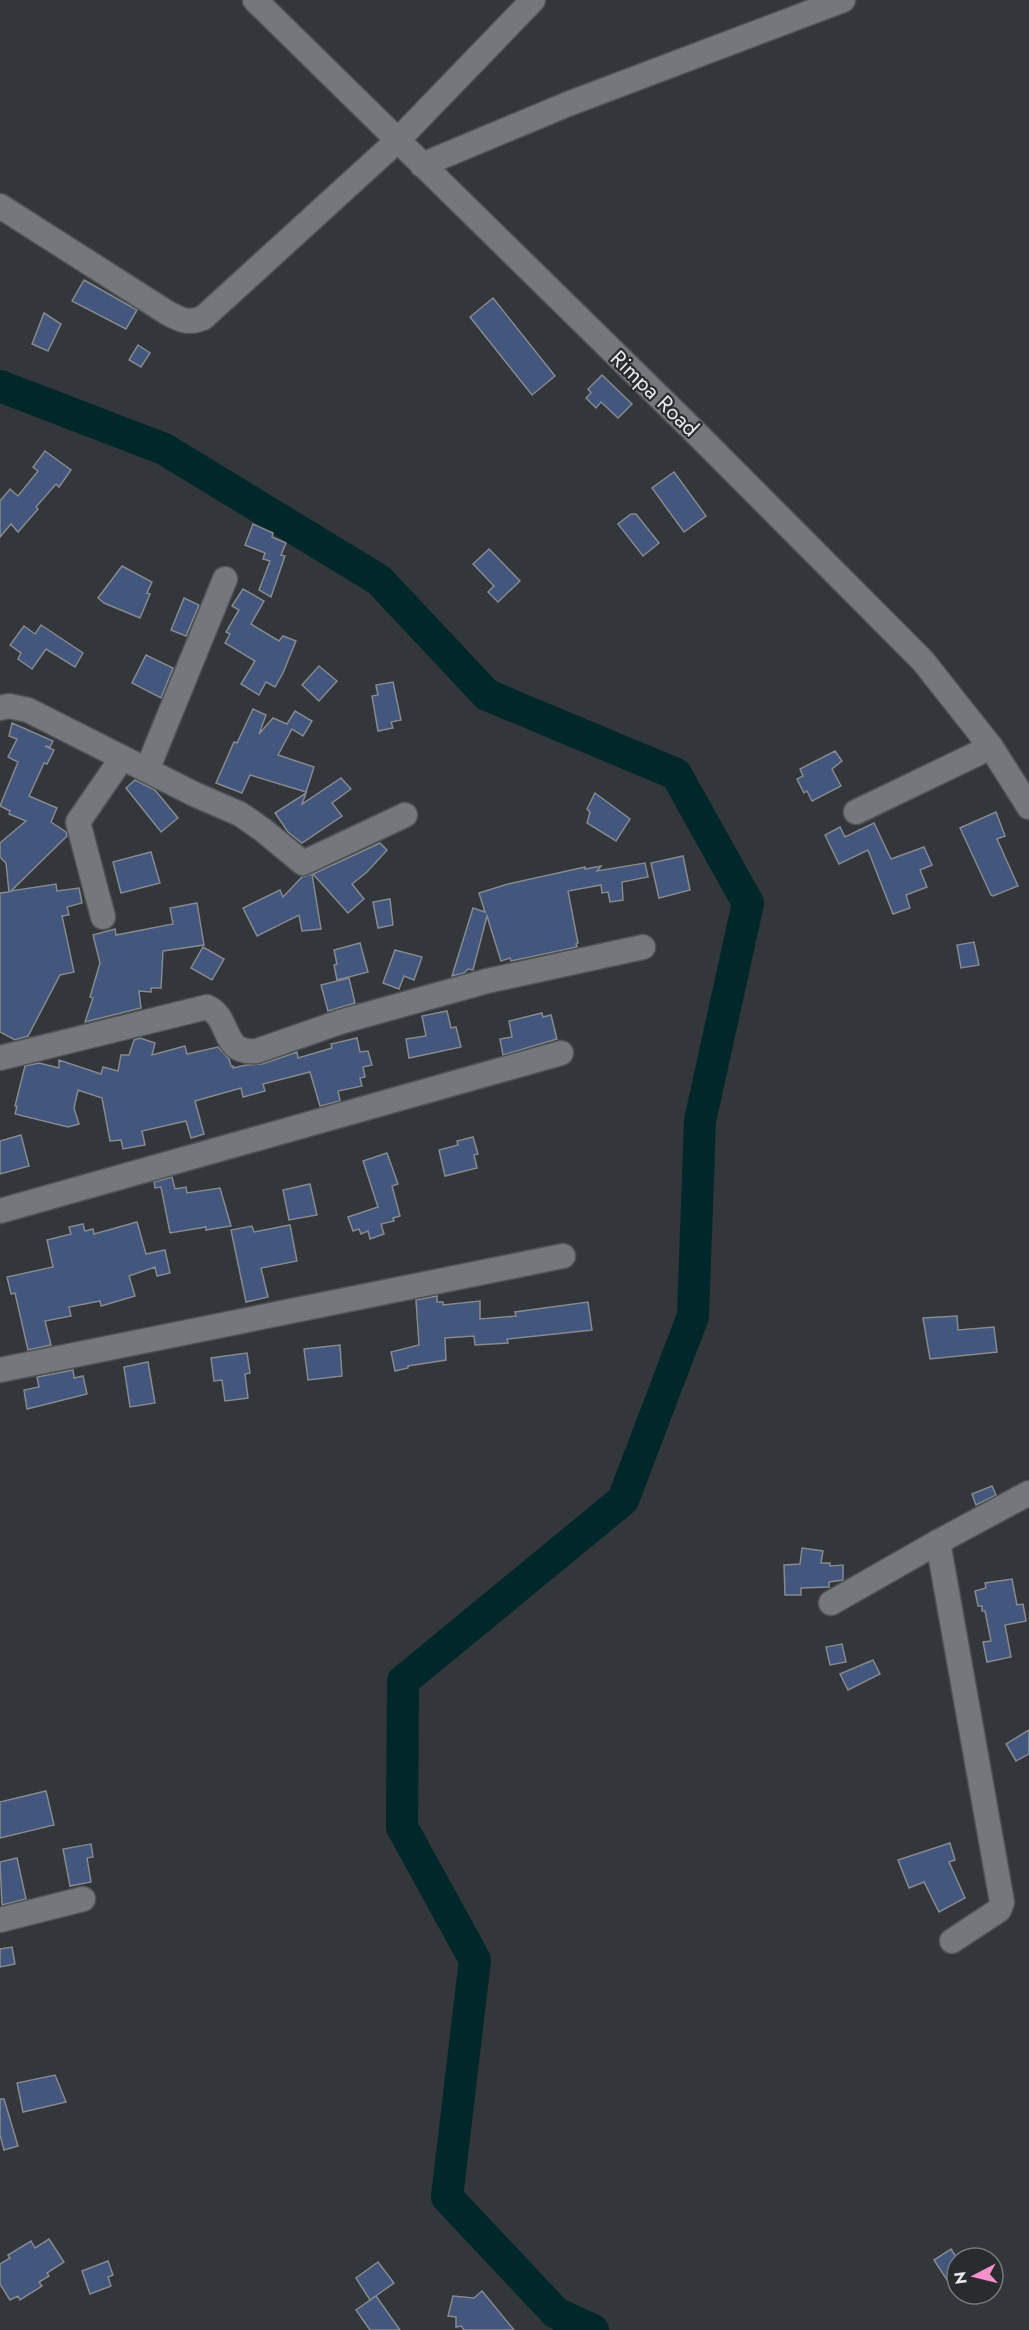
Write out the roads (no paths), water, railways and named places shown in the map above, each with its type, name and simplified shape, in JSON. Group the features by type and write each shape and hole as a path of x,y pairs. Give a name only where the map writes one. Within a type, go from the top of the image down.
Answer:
{"street":[{"name":"Rimpa Road","path":"255,0 691,428 865,606 923,661 991,747 1029,807"},
{"path":"0,206 180,320 192,322 203,318 397,141 533,0"},
{"path":"422,165 568,104 843,0"},
{"path":"147,770 225,579"},
{"path":"0,708 9,706 28,710 240,814 303,863 405,815"},
{"path":"856,812 991,747"},
{"path":"103,917 78,822 122,758"},
{"path":"0,1059 207,1007 214,1011 229,1040 236,1048 246,1053 257,1052 340,1022 487,981 643,947"},
{"path":"0,1210 373,1108 561,1053"},
{"path":"0,1370 563,1256"},
{"path":"831,1603 1029,1493"},
{"path":"938,1542 1002,1902 999,1910 952,1941"},
{"path":"0,1920 83,1899"}],"waterway":[{"path":"0,386 164,449 379,580 487,695 676,774 748,903 700,1121 693,1316 623,1500 403,1681 402,1827 475,1960 447,2197 556,2313 593,2330"}]}
